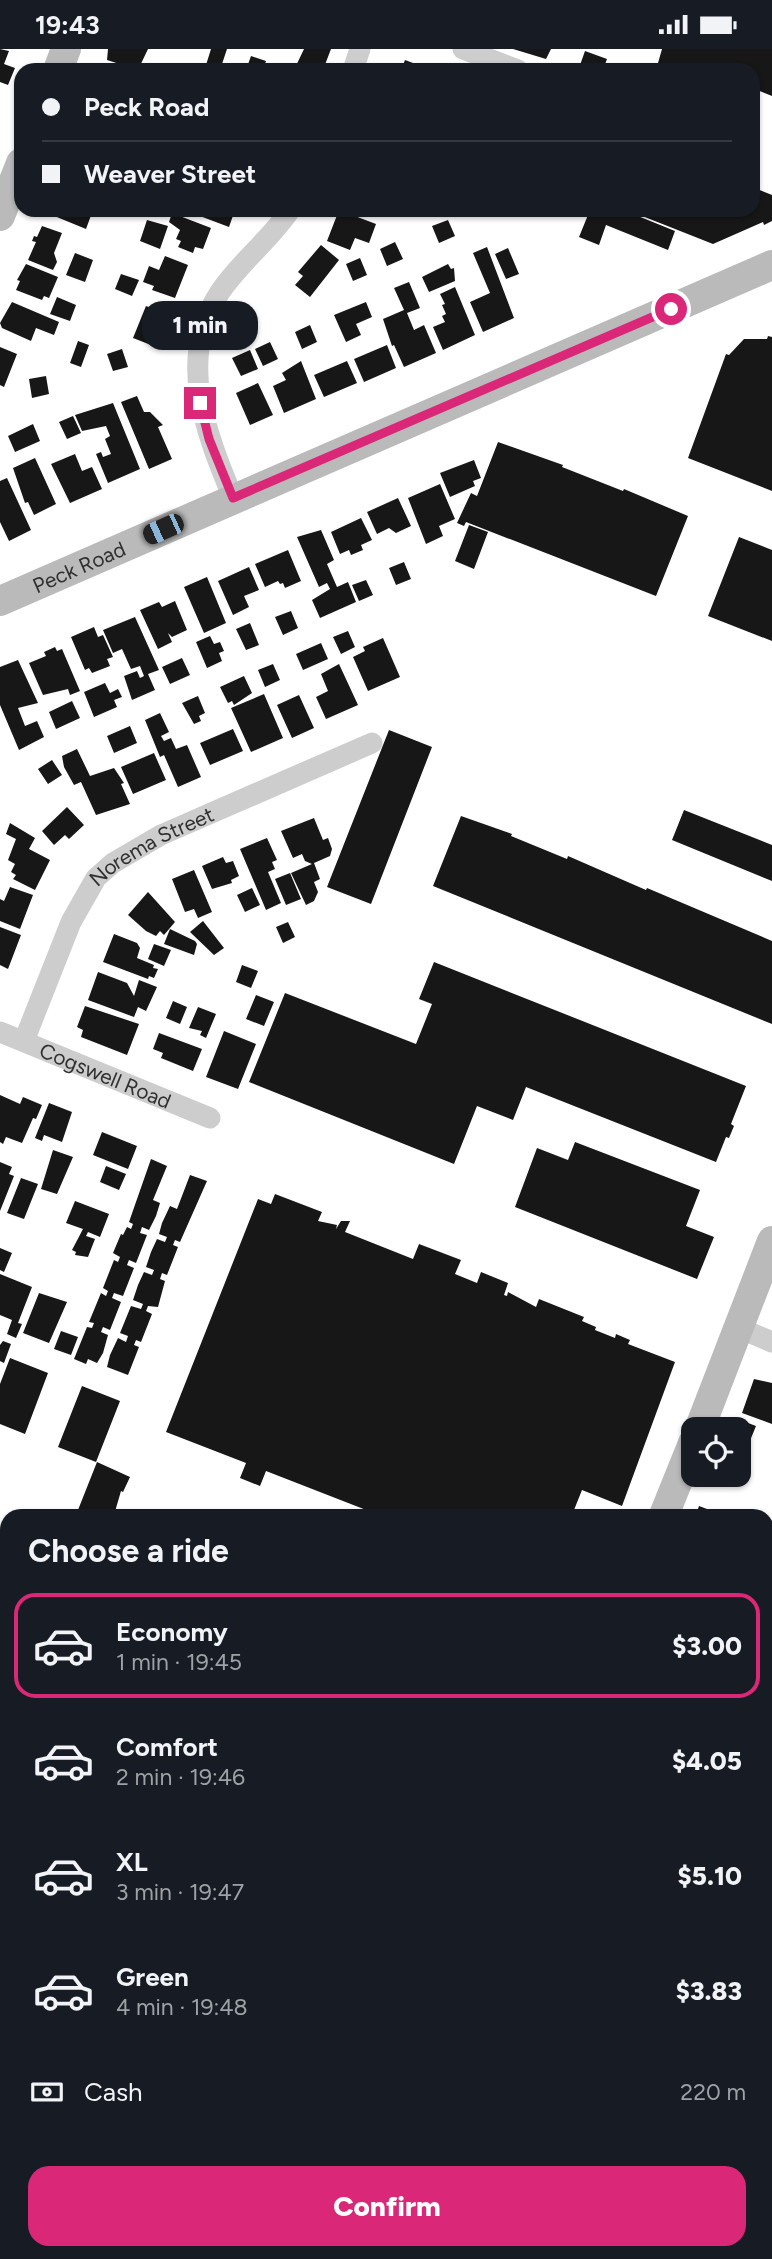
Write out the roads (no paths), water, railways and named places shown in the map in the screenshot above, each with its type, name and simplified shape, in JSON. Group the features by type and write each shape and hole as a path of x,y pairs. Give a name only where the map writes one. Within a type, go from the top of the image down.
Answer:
{"main road":[{"path":"0,216 14,181"},
{"name":"Peck Road","path":"0,601 772,265"},
{"path":"703,1417 772,1241"},
{"path":"666,1509 681,1473"}],"street":[{"path":"463,49 500,63"},
{"path":"233,498 209,439 200,403 196,379 199,354 207,320 219,293 284,217"},
{"name":"Norema Street","path":"24,1041 71,922 96,878 105,870 133,850 161,835 372,743"},
{"name":"Cogswell Road","path":"0,1032 210,1118"},
{"path":"739,1328 772,1342"}]}
